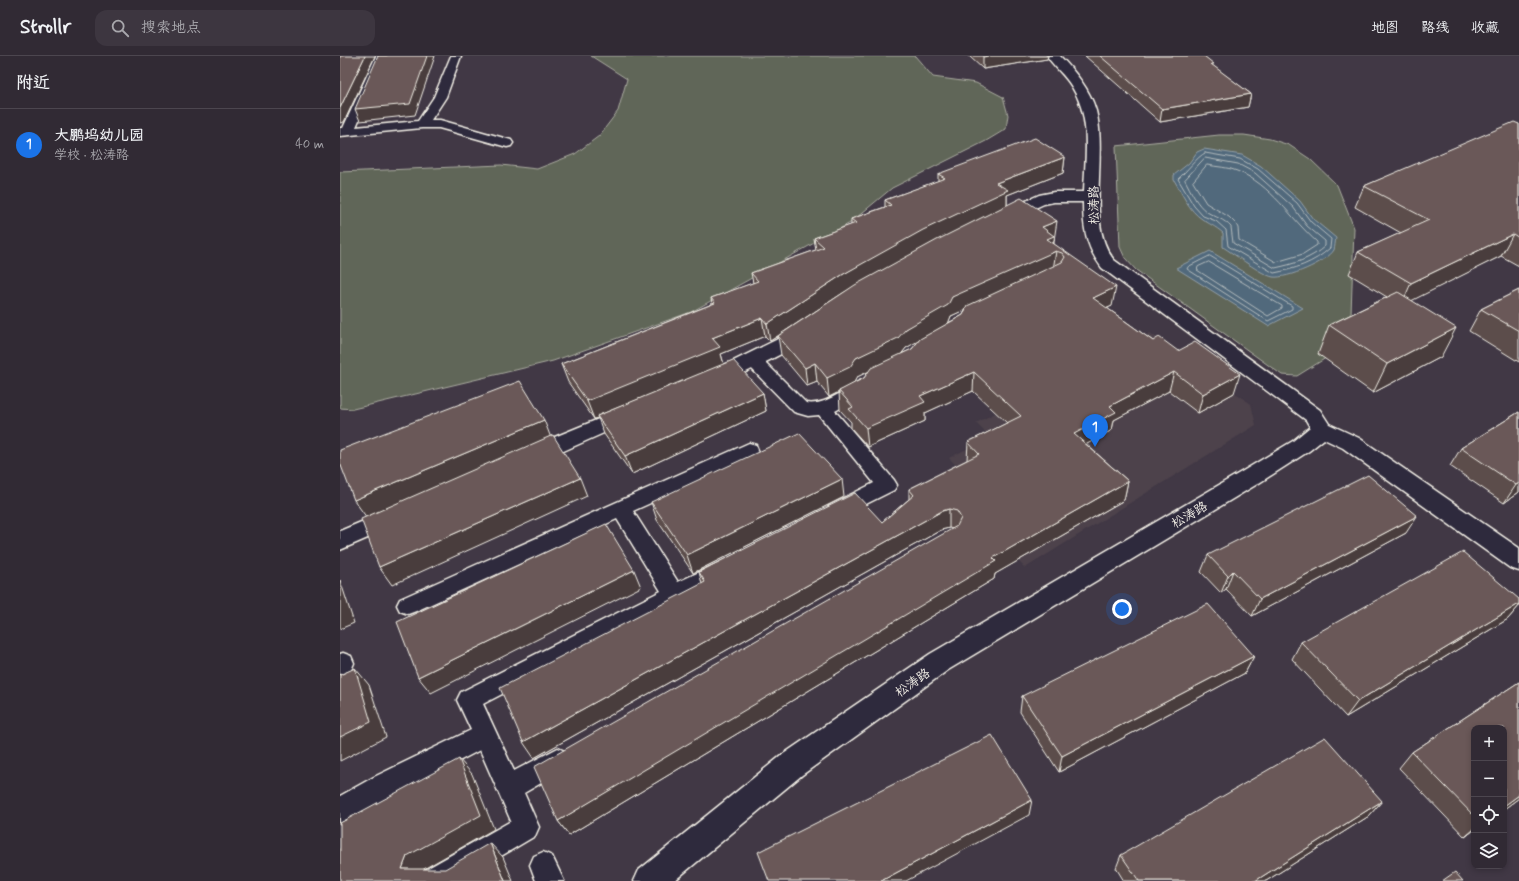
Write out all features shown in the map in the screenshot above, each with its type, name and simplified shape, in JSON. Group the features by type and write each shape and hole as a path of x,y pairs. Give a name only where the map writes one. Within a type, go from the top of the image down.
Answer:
{"street":[{"name":"松涛路","path":"650,881 792,765 939,662 1251,477 1301,446 1322,429 1313,415 1108,264 1098,251 1093,231 1091,196 1094,150 1091,118 1082,92 1053,56"},
{"path":"984,227 1038,200 1054,197 1091,196"},
{"path":"693,387 753,360 783,344 821,320"},
{"path":"512,464 642,408"},
{"path":"1322,429 1351,443 1519,561"},
{"path":"340,541 405,512"}],"lane":[{"path":"344,131 381,56"},
{"path":"422,124 440,97 456,56"},
{"path":"344,131 422,124 440,124 507,143"},
{"path":"753,360 800,408 810,411 824,409 859,391 864,382 871,378"},
{"path":"816,521 887,485 824,409"},
{"path":"408,605 749,450"},
{"path":"622,508 674,594"},
{"path":"433,881 526,827 486,735 468,700 745,558"},
{"path":"340,810 383,786 486,735"},
{"path":"509,788 578,748"}],"shaded area":[{"path":"1150,333 1251,404 1256,425 1025,568 941,483 963,472 949,458 990,437 976,423"}],"green space":[{"path":"591,56 915,56 933,77 976,83 1003,97 1008,115 1006,129 986,141 892,188 850,223 691,312 553,361 353,409 340,408 340,172 501,165 537,169 575,154 599,136 618,111 627,79"},
{"path":"1219,135 1244,135 1270,139 1289,145 1310,159 1337,185 1354,228 1350,343 1297,376 1282,375 1136,270 1125,258 1120,247 1116,146"}],"water":[{"path":"1204,149 1242,155 1261,166 1300,201 1313,219 1336,238 1334,250 1330,255 1306,269 1279,277 1273,277 1255,268 1223,247 1223,233 1197,216 1174,180 1174,175 1189,163 1197,152"},
{"path":"1210,251 1303,308 1268,326 1176,268"}],"building":[{"path":"340,56 365,56 340,108"},
{"path":"378,56 427,56 410,104 355,109"},
{"path":"1100,56 1204,56 1214,64 1211,64 1251,94 1162,109"},
{"path":"1514,122 1519,124 1519,238 1513,234 1411,283 1358,252 1429,220 1364,186"},
{"path":"1035,138 1065,157 996,183 1008,190 923,230 842,275 767,324 762,318 712,338 720,347 587,401 561,364 715,303 711,298 758,281 751,273 824,247 814,238 856,223 851,219 891,205 885,200 945,178 938,174"},
{"path":"1021,198 1057,221 1042,227 1054,236 1047,239 1116,287 1093,298 1153,341 1159,337 1178,351 1195,342 1240,374 1203,394 1174,372 1110,406 1116,412 1074,434 1128,481 993,558 996,561 558,821 534,767 957,526 961,518 957,511 949,509 942,511 523,742 500,688 705,582 699,572 855,493 882,522 914,495 909,489 979,454 968,442 1021,416 974,372 920,396 925,402 866,428 849,409 853,407 839,391 864,378 871,368 912,349 920,339 963,315 967,306 1062,262 1065,257 1062,253 1056,251 952,297 948,305 906,329 898,338 856,358 850,367 827,378 815,363 805,368 778,336 855,285 937,240"},
{"path":"1519,290 1519,331 1481,309"},
{"path":"1398,292 1456,328 1387,364 1329,325"},
{"path":"733,360 763,393 625,456 597,416"},
{"path":"520,381 544,420 354,500 340,463 340,450"},
{"path":"1519,412 1519,483 1516,485 1461,448"},
{"path":"799,433 842,479 687,555 651,502"},
{"path":"553,435 580,478 379,567 361,519"},
{"path":"1368,475 1417,516 1260,599 1233,571 1228,576 1208,555"},
{"path":"606,524 634,570 418,677 397,622"},
{"path":"1463,552 1519,599 1519,604 1358,701 1301,642"},
{"path":"1208,604 1254,656 1062,756 1022,696"},
{"path":"355,668 371,722 340,737 340,675"},
{"path":"1519,682 1519,795 1507,804 1507,725 1471,725 1471,813 1412,752"},
{"path":"992,735 1032,800 881,881 769,881 758,852"},
{"path":"1325,737 1382,801 1255,881 1139,881 1121,855"},
{"path":"459,759 481,815 407,856 402,869 445,869 490,843 505,881 340,881 340,823"},
{"path":"1455,872 1463,881 1442,881"}],"place":[{"name":"大鹏坞幼儿园","path":"1095,447"}]}
